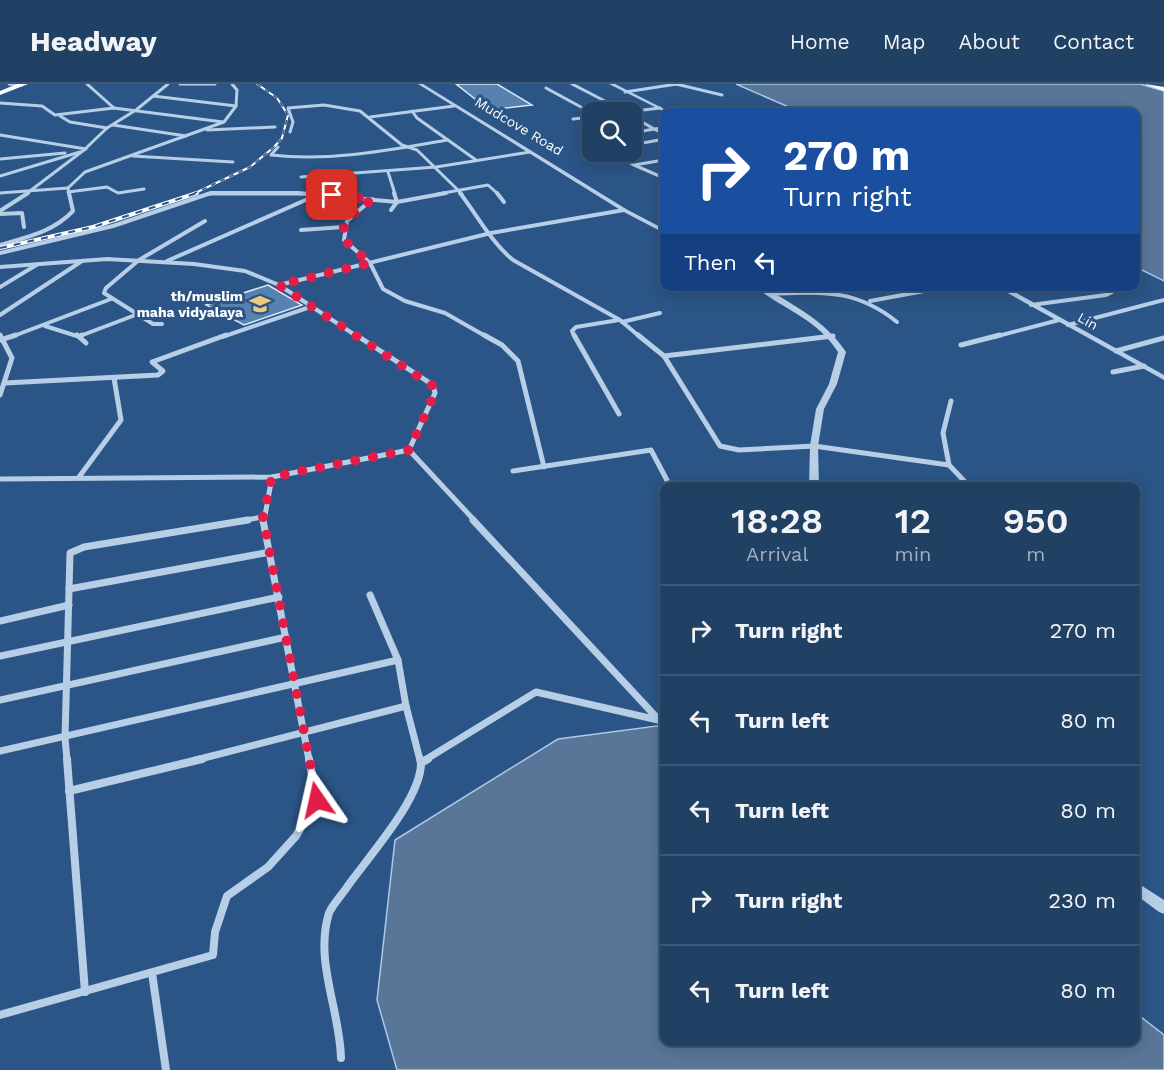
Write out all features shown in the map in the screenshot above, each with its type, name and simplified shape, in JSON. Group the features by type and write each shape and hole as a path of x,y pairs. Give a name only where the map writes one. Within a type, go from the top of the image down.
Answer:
{"highway":[{"path":"0,93 23,84"}],"main road":[{"path":"1148,84 1164,89"}],"street":[{"path":"9,84 23,84"},
{"path":"87,84 114,108"},
{"path":"0,212 33,190 84,150 107,128 136,110 168,84"},
{"path":"180,84 215,84"},
{"path":"68,190 85,172 224,122 236,105 237,90 232,84"},
{"name":"Mudcove Road","path":"420,84 624,210 660,229"},
{"path":"572,84 607,102"},
{"path":"611,84 660,108"},
{"path":"625,92 676,84 722,95"},
{"path":"546,88 582,109"},
{"path":"153,96 236,105"},
{"path":"0,103 38,105 70,122 107,128"},
{"path":"290,132 292,122 288,108 295,106 333,106 360,111 370,117 402,145 411,147 436,167 459,191 491,233 498,248 513,260 621,321 664,356 720,446 739,450 813,446 949,465"},
{"path":"370,117 454,106"},
{"path":"59,116 114,108 224,122"},
{"path":"642,110 660,108"},
{"path":"412,111 417,118 477,160"},
{"path":"573,119 582,117"},
{"path":"642,122 660,132"},
{"path":"112,125 186,136"},
{"path":"203,130 275,127"},
{"path":"642,131 660,128"},
{"path":"0,135 84,150"},
{"path":"278,147 271,154 356,155 448,140"},
{"path":"642,143 660,140"},
{"path":"0,159 84,150"},
{"path":"0,176 84,150"},
{"path":"301,177 436,167 530,152"},
{"path":"132,155 166,160 233,162"},
{"path":"634,165 660,161"},
{"path":"628,162 660,176"},
{"path":"388,172 397,202"},
{"path":"0,253 113,226 211,193 317,195 397,202 491,185 504,202"},
{"path":"0,193 107,187 118,193 144,189"},
{"path":"0,245 60,224 73,211 68,190"},
{"path":"166,262 317,195"},
{"path":"301,230 343,227 363,204 372,199"},
{"path":"390,210 397,202"},
{"path":"279,285 491,233 624,210"},
{"path":"0,212 22,213 24,227"},
{"path":"162,324 153,324 111,299 104,293 106,288 140,260 205,221"},
{"path":"343,227 344,240 370,263 383,289 405,301 445,314 502,345 518,361 544,467"},
{"path":"0,315 83,260"},
{"path":"0,267 83,260 140,260 245,271 279,285 433,386 435,393 409,450"},
{"path":"0,287 39,264"},
{"path":"764,291 820,323 833,336 842,352 833,384 820,409 813,446 814,482"},
{"path":"869,301 920,291"},
{"name":"Lin","path":"1008,291 1164,378"},
{"path":"1031,305 1106,295 1116,291"},
{"path":"769,294 855,295 882,308 897,322"},
{"path":"0,395 12,358 2,338 45,326 111,299"},
{"path":"1068,325 1164,300"},
{"path":"5,384 163,373 153,360 313,306"},
{"path":"619,414 572,331 576,327 660,313"},
{"path":"80,336 138,314"},
{"path":"961,345 1059,320"},
{"path":"45,326 80,336 86,343"},
{"path":"664,356 833,336"},
{"path":"1116,351 1164,338"},
{"path":"1113,372 1144,366"},
{"path":"79,477 121,420 114,378"},
{"path":"951,401 942,420 942,441 949,465 965,482"},
{"path":"0,479 272,477 409,450"},
{"path":"409,450 659,720 536,692 421,763"},
{"path":"513,471 651,450 668,482"},
{"path":"0,1016 213,955 215,932 227,896 268,867 296,836 317,800 263,517 272,477"},
{"path":"85,992 65,738 70,553 84,547 263,517"},
{"path":"69,589 270,552"},
{"path":"341,1058 342,1035 327,981 324,929 330,911 408,803 421,778 421,763 406,706 398,660 370,595"},
{"path":"0,656 279,597"},
{"path":"0,621 69,605"},
{"path":"0,700 286,637"},
{"path":"0,751 65,738 398,660"},
{"path":"69,791 305,734 406,706"},
{"path":"1140,891 1164,908"},
{"path":"152,973 166,1070"}],"water":[{"path":"736,84 1140,84 1164,91 1164,281 1140,269 1140,108 791,108"},
{"path":"660,726 660,1046 1140,1046 1140,1016 1164,1035 1164,1070 397,1070 377,1000 395,840 558,739"}],"building":[{"path":"456,84 497,84 532,105 489,110"},
{"name":"th/muslim maha vidyalaya","path":"268,285 302,305 244,325 206,305"}],"railway":[{"path":"193,194 250,167 282,138 288,115 277,98 257,84"},
{"path":"0,248 93,227 197,193"}],"place":[{"name":"th/muslim maha vidyalaya","path":"260,304"}],"route":[{"path":"317,800 263,517 272,477 409,450 435,393 433,386 279,285 370,263 344,240 342,231 350,217 363,204 372,199 332,195"}]}
